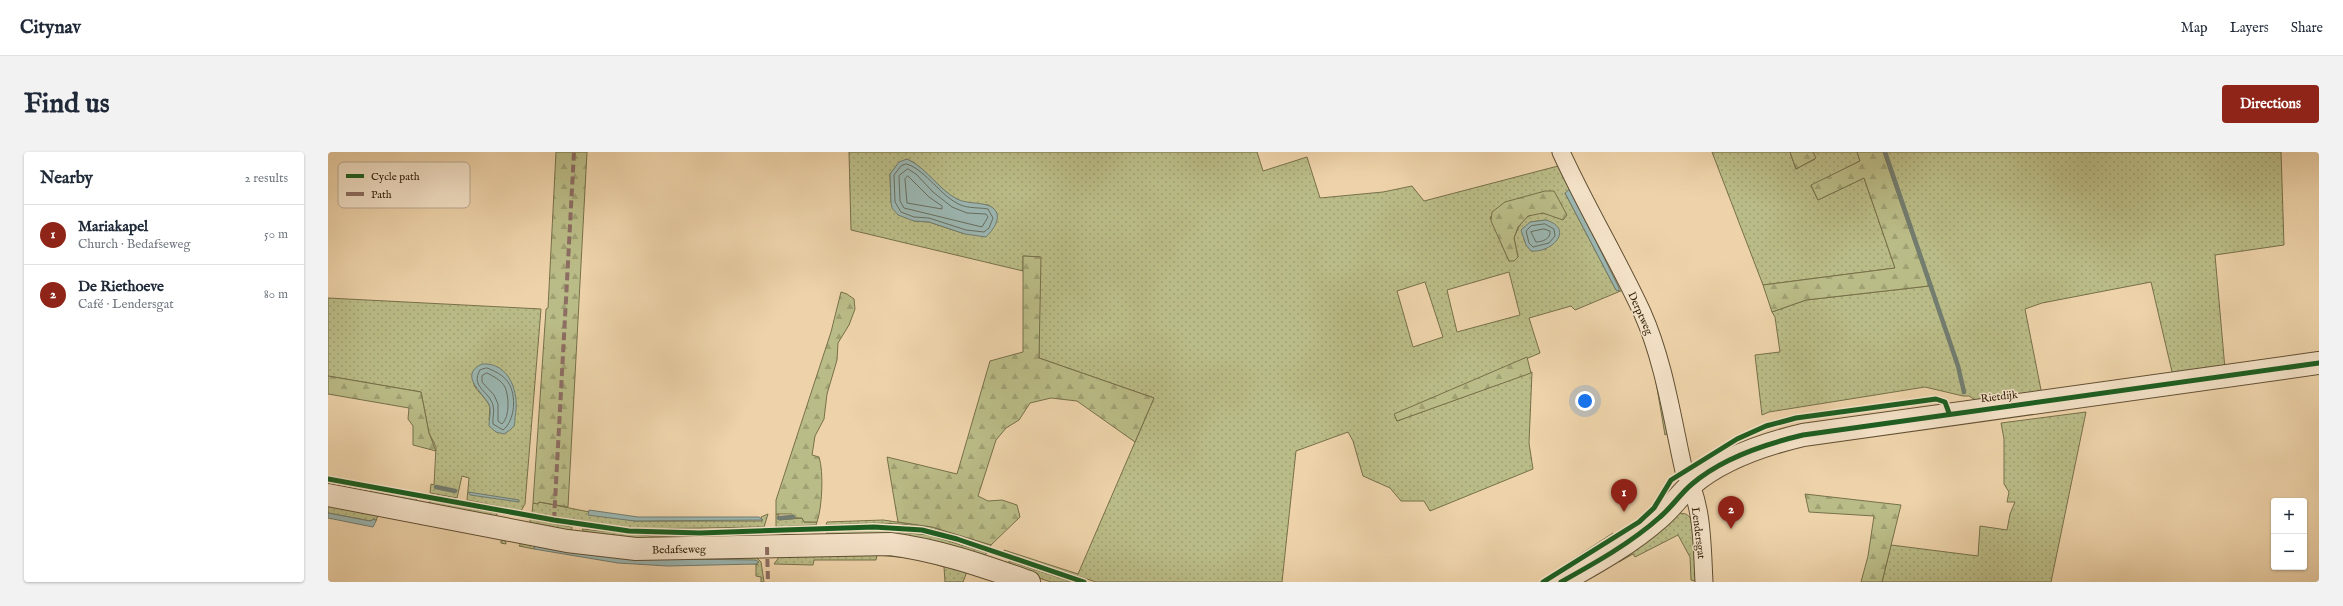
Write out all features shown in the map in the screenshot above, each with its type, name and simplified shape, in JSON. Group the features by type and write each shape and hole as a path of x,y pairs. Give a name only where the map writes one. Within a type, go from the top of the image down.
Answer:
{"street":[{"name":"Derptweg","path":"1561,152 1576,185 1642,312 1658,358 1684,471 1692,484"},
{"name":"Rietdijk","path":"1692,484 1716,468 1756,448 1802,435 2319,363"},
{"path":"1561,582 1617,548 1660,517 1692,484"},
{"name":"Lendersgat","path":"1692,484 1699,523 1704,582"},
{"name":"Bedafseweg","path":"328,495 567,540 636,549 890,544 949,555 1029,582"}],"green space":[{"path":"556,152 587,152 568,507 539,502 538,504 533,503 546,309 548,308"},
{"path":"849,152 1257,152 1263,171 1307,157 1320,198 1383,192 1412,186 1424,201 1558,166 1552,152 1556,152 1623,290 1575,310 1571,306 1529,318 1540,353 1395,414 1397,421 1532,372 1529,443 1533,469 1430,511 1424,501 1401,501 1390,488 1363,476 1353,441 1348,432 1296,451 1282,582 1096,582 1004,552 1004,550 1078,574 1154,398 1039,358 1040,257 1023,256 1023,271 851,230","holes":["907,159 923,170 952,197 970,204 989,205 965,234 929,222 914,221 891,202 890,174","1565,193 1619,291 1616,290","1562,204 1558,218 1543,213 1536,213 1525,219 1517,230 1514,238 1518,257 1509,261 1490,217","1546,220 1546,249 1531,251 1524,240 1530,222","1509,272 1520,315 1457,332 1447,290","1425,282 1443,337 1413,347 1397,291"]},
{"path":"1712,152 1790,152 1796,169 1815,159 1813,152 1857,152 1860,161 1811,186 1818,200 1864,178 1895,268 1763,285"},
{"path":"1790,152 1813,152 1816,158 1796,169"},
{"path":"1857,152 1883,152 1929,286 1806,300 1772,312 1763,285 1895,268 1864,178 1818,200 1811,185 1860,161"},
{"path":"1883,152 2281,152 2284,245 2215,255 2225,369 2173,376 2151,282 2042,303 2025,309 2042,395 1980,403 1969,396 1963,396 1925,387 1769,412 1762,415 1755,355 1780,352 1775,317 1772,312 1806,300 1929,286"},
{"path":"1545,191 1554,191 1567,215 1563,220 1543,213 1528,216 1518,227 1514,238 1518,257 1514,261 1509,261 1491,221 1492,212 1505,202"},
{"path":"1023,256 1041,257 1039,358 1154,398 1135,442 1077,401 1051,398 1030,403 1019,420 1006,428 996,440 978,496 988,501 1002,500 1017,505 1020,517 991,545 932,527 898,522 887,457 957,474 990,361 1023,352"},
{"path":"841,292 854,299 855,309 849,325 838,343 837,360 827,394 824,419 815,436 812,455 819,457 822,472 822,490 819,516 817,522 804,522 802,518 794,518 792,514 776,514 776,500 831,332"},
{"path":"328,298 541,309 525,504 521,511 467,500 469,478 462,476 457,498 430,493 431,484 434,485 436,447 429,433 421,392 328,376","holes":["478,366 504,434 489,420 490,407 474,384 474,373"]},
{"path":"1527,357 1531,373 1397,421 1394,414"},
{"path":"328,376 421,392 429,433 436,451 413,445 413,426 408,419 409,408 328,394"},
{"path":"1656,382 1659,384 1670,432 1665,435"},
{"path":"2086,412 2051,582 1882,582 1891,545 1978,556 1980,526 2007,530 2010,514 2015,502 2007,502 2009,492 2004,484 2004,439 2001,423"},
{"path":"371,489 417,498 414,504 371,497"},
{"path":"1805,494 1901,505 1882,582 1861,582 1868,556 1874,516 1809,512"},
{"path":"429,500 497,513 496,520 431,508"},
{"path":"328,502 379,512 376,521 374,519 370,521 328,513"},
{"path":"539,502 635,521 762,521 761,517 768,514 764,527 636,529 532,513 533,503 538,504"},
{"path":"1679,513 1686,514 1692,519 1700,582 1691,580 1690,557 1678,535 1635,557 1633,554 1619,562 1621,555"},
{"path":"776,514 779,514 777,518 779,520 802,518 804,522 817,522 816,525 776,527"},
{"path":"530,519 572,527 571,535 530,523"},
{"path":"883,520 932,527 991,545 990,547 944,532 905,524 871,523 826,525 827,522"},
{"path":"582,529 652,536 760,534 757,540 589,538"},
{"path":"875,530 929,535 987,553 980,559 827,539 827,532"},
{"path":"1613,533 1615,535 1564,565"},
{"path":"501,539 756,557 761,562 764,582 761,582 761,577 756,576 756,564 758,564 618,558 535,545 534,549 519,546 521,543 505,540 506,544 501,543"},
{"path":"879,550 937,559 968,569 963,582 945,582 944,567 919,559 877,555 876,560 814,560 813,565 774,564 780,556 787,553"},
{"path":"1009,561 1072,582 1051,582 1009,568"}],"water":[{"path":"907,159 921,168 944,190 957,199 992,207 997,213 997,221 986,237 965,234 929,222 914,221 898,215 892,208 890,174 899,162"},
{"path":"1570,189 1619,288 1619,291 1616,290 1565,193"},
{"path":"1546,220 1555,224 1559,229 1560,234 1553,244 1539,251 1531,251 1526,245 1521,230 1530,222"},
{"path":"482,364 500,368 511,381 514,390 516,408 514,425 504,434 496,432 489,426 490,407 472,380 472,374 475,369"},
{"path":"468,492 519,500 519,502 470,495"},
{"path":"589,510 638,517 759,517 763,520 635,521 588,515"},
{"path":"328,513 370,521 375,519 376,521 373,527 328,518"},
{"path":"535,545 618,558 755,560 759,562 756,564 668,566 618,563 534,549"}],"waterway":[{"path":"1885,152 1958,366 1964,392"},
{"path":"436,487 455,491"},
{"path":"779,518 793,517"}],"marked path":[{"path":"554,520 574,152"},
{"path":"767,547 768,582"}],"cycle path":[{"path":"1561,582 1625,544 1664,513 1688,488 1704,475 1730,459 1774,443 1803,435 2319,363"},
{"path":"1543,582 1639,522 1654,508 1671,480 1737,439 1766,426 1796,418 1936,399 1945,402 1949,413"},
{"path":"328,479 554,520 629,531 700,533 874,527 922,530 957,539 1084,582"}],"place":[{"name":"Mariakapel","path":"1624,512"},
{"name":"De Riethoeve","path":"1731,529"}]}
